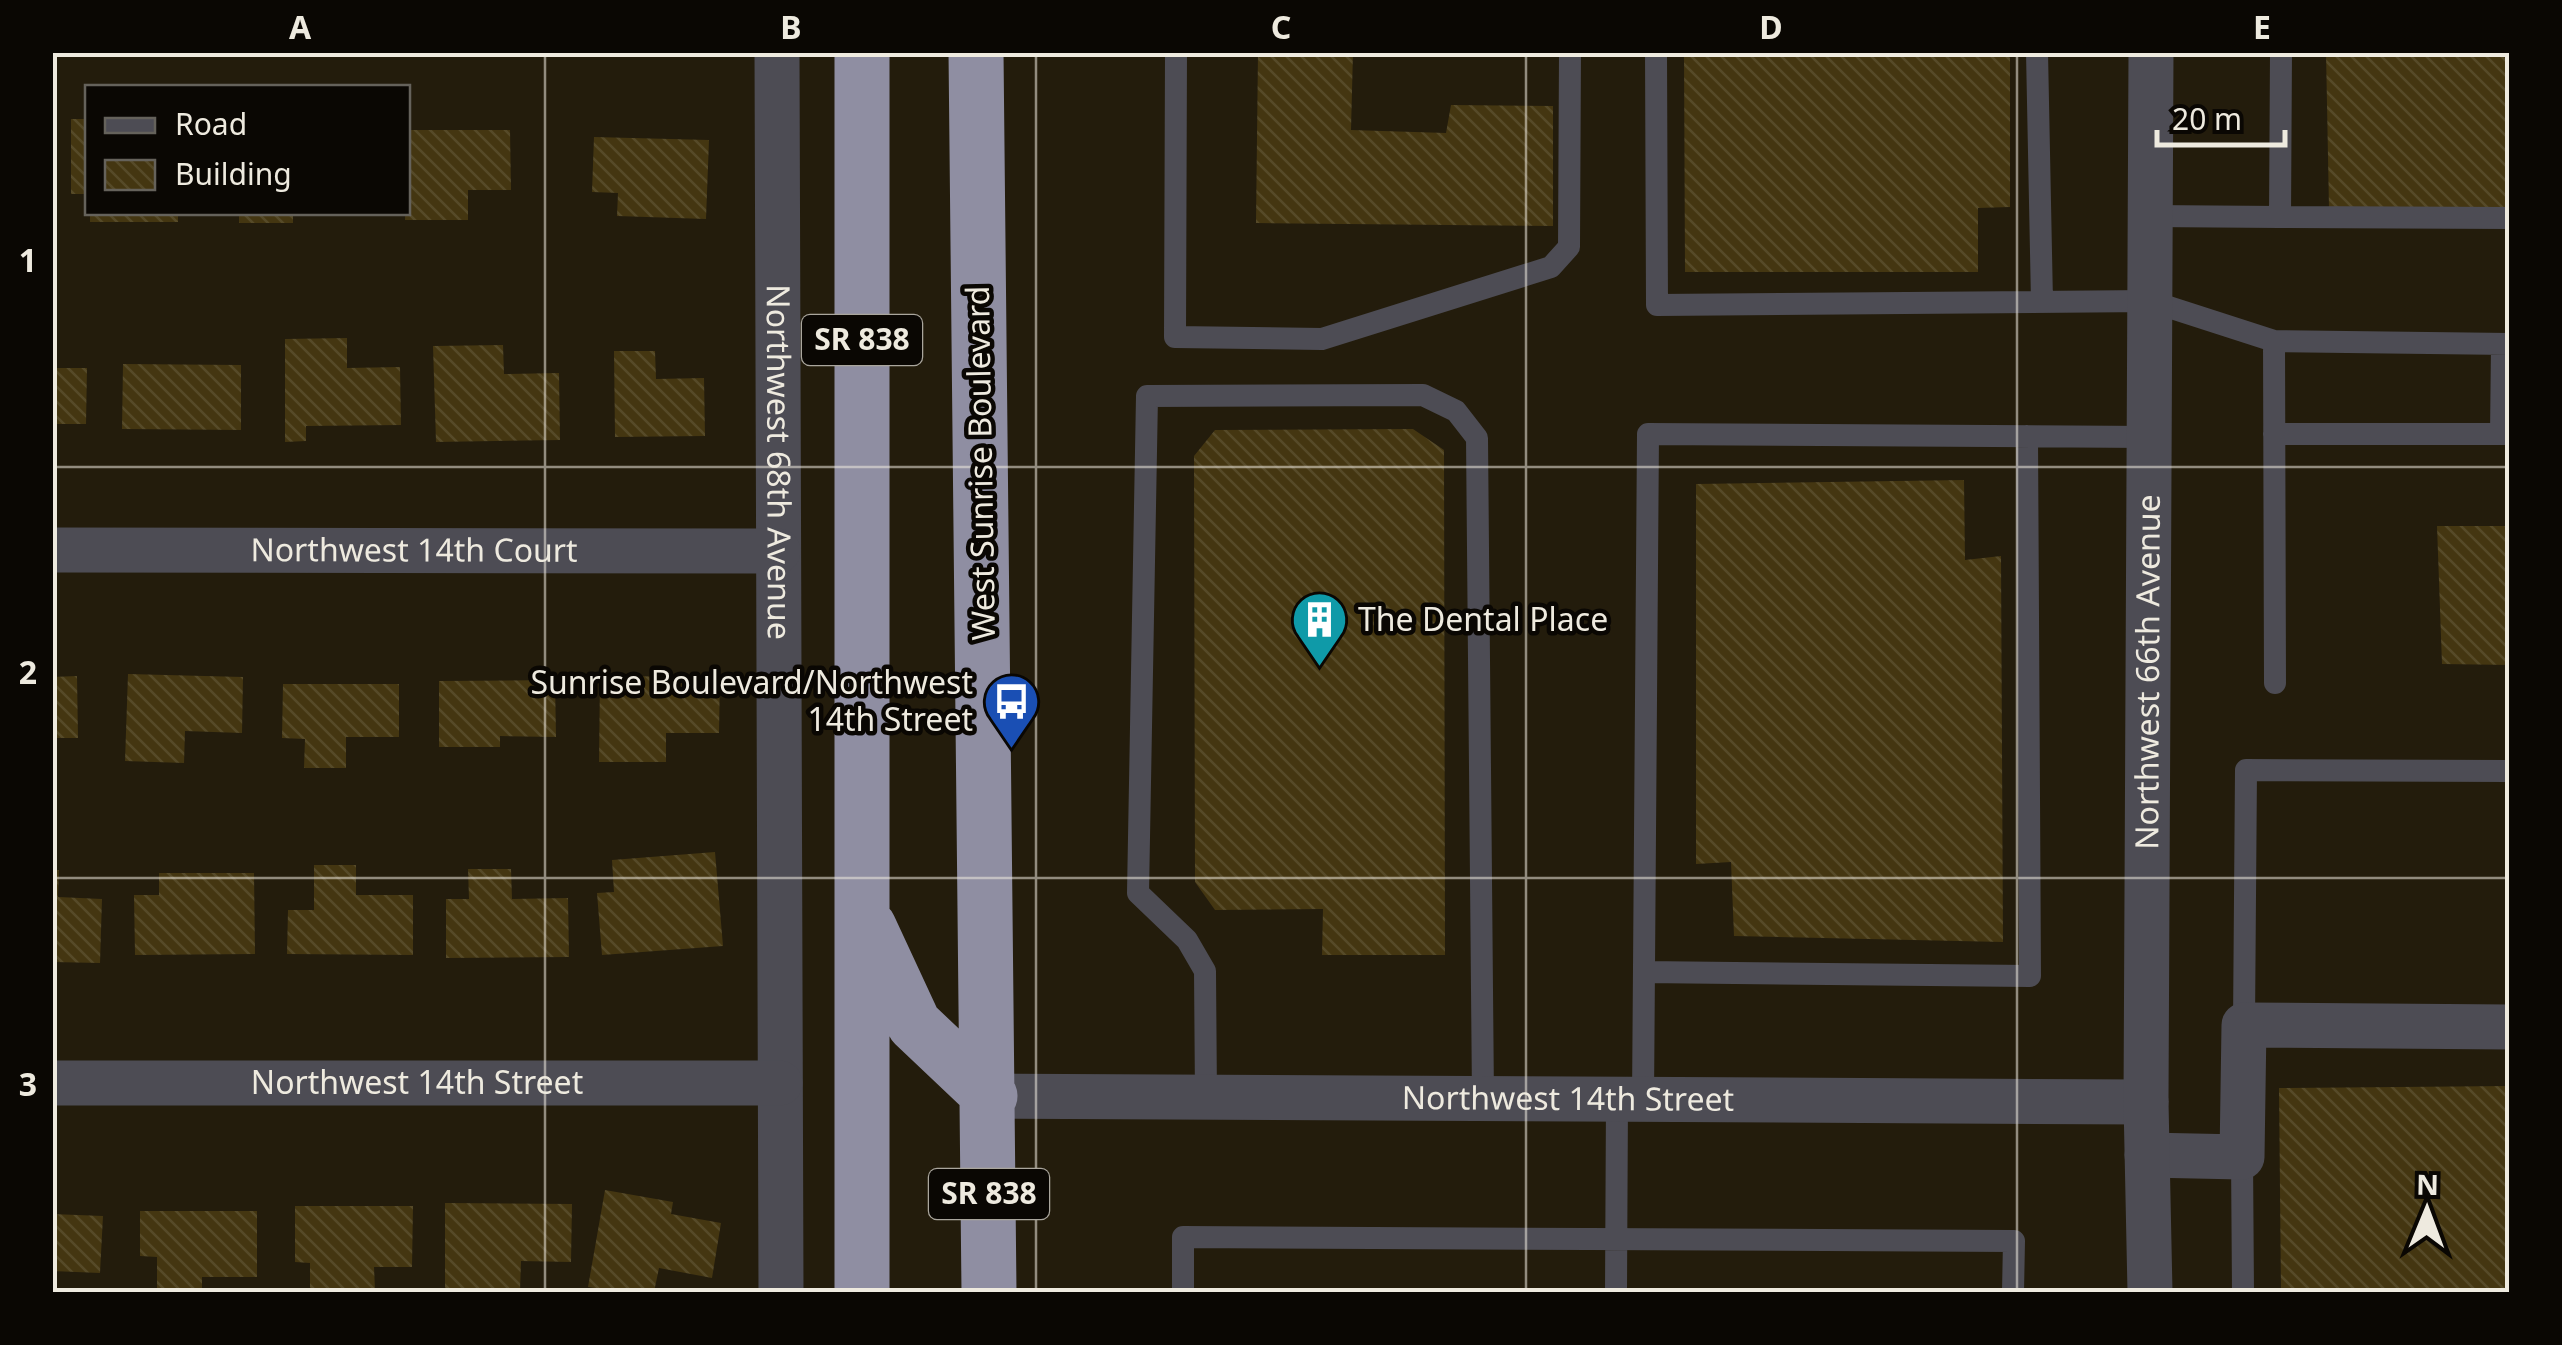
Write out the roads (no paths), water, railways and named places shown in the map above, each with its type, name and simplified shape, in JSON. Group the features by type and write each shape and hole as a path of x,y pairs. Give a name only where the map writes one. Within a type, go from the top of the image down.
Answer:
{"highway":[{"name":"SR 838","path":"862,52 862,1292"},
{"name":"West Sunrise Boulevard","path":"976,52 990,1096 989,1292"},
{"path":"863,915 914,1024 990,1096"}],"street":[{"name":"Northwest 68th Avenue","path":"777,52 781,1292"},
{"name":"Northwest 66th Avenue","path":"2150,1292 2146,1102 2151,52"},
{"name":"Northwest 14th Court","path":"52,550 778,551"},
{"path":"2148,1156 2242,1157 2244,1025 2510,1027"},
{"name":"Northwest 14th Street","path":"52,1084 780,1083"},
{"name":"Northwest 14th Street","path":"990,1096 2146,1102"}],"lane":[{"path":"1176,52 1176,336 1322,339 1552,267 1569,247 1570,52"},
{"path":"1656,52 1656,305 2150,301 2274,342 2506,344 2505,434 2274,434"},
{"path":"2037,52 2042,302"},
{"path":"2280,217 2282,52"},
{"path":"2150,216 2510,218"},
{"path":"2274,342 2275,684"},
{"path":"1206,1098 1205,970 1187,940 1138,892 1147,396 1424,395 1456,411 1477,438 1483,1099"},
{"path":"1616,1292 1616,1240 1644,972 1648,434 2150,437"},
{"path":"1644,972 2030,976 2027,436"},
{"path":"2244,1025 2246,770 2510,771"},
{"path":"2242,1157 2242,1292"},
{"path":"1183,1292 1183,1237 2014,1240 2014,1292"}],"place":[{"name":"The Dental Place","path":"1319,669"},
{"name":"Sunrise Boulevard/Northwest 14th Street","path":"1012,750"}]}
